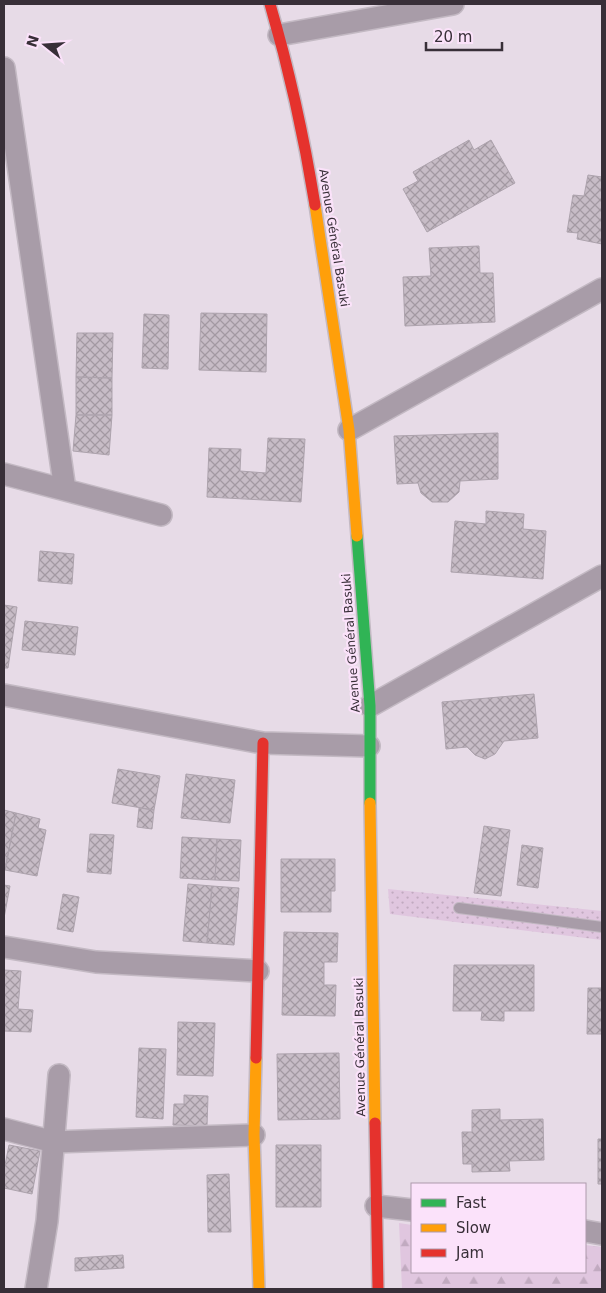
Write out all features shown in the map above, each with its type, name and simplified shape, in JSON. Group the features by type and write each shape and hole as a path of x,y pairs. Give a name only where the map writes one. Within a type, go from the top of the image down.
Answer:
{"street":[{"name":"Avenue Général Basuki","path":"270,4 279,35 310,173 349,430 370,706 369,746 378,1289"},
{"path":"279,35 453,4"},
{"path":"4,68 65,490"},
{"path":"349,430 602,290"},
{"path":"4,474 161,515"},
{"path":"370,706 602,576"},
{"path":"4,695 263,743 369,746"},
{"path":"259,1289 254,1136 263,743"},
{"path":"4,947 96,962 258,971"},
{"path":"36,1289 47,1221 59,1075"},
{"path":"4,1128 54,1142 254,1136"},
{"path":"376,1206 411,1210"},
{"path":"586,1232 602,1234"}],"lane":[{"path":"459,908 602,927"}],"green space":[{"path":"388,889 602,911 602,940 390,914"},
{"path":"399,1223 411,1225 411,1273 586,1273 586,1245 602,1247 602,1289 402,1289"}],"building":[{"path":"469,140 474,150 491,140 515,183 427,232 403,189 418,181 413,172"},
{"path":"588,175 602,177 602,244 577,239 578,233 567,232 573,195 584,196"},
{"path":"479,246 480,273 493,273 495,322 405,326 403,277 431,276 429,248"},
{"path":"201,313 267,314 266,372 199,370"},
{"path":"144,314 169,315 168,369 142,368"},
{"path":"77,333 113,333 112,378 76,377"},
{"path":"76,377 112,378 112,415 76,415"},
{"path":"76,415 112,415 109,455 73,451"},
{"path":"498,433 498,479 460,481 459,492 448,502 432,502 421,493 418,483 397,484 394,436"},
{"path":"268,438 305,439 301,502 207,497 209,448 241,449 240,471 266,473"},
{"path":"486,511 524,514 523,529 546,531 543,579 451,572 455,521 486,524"},
{"path":"40,551 74,554 72,584 38,581"},
{"path":"4,605 17,607 8,668 4,668"},
{"path":"25,621 78,627 75,655 22,650"},
{"path":"534,694 538,738 504,741 495,754 485,759 475,755 467,747 446,749 442,702"},
{"path":"118,769 160,776 154,810 112,803"},
{"path":"186,774 235,780 230,823 181,818"},
{"path":"139,808 154,810 152,829 137,827"},
{"path":"4,810 16,813 5,870 4,870"},
{"path":"16,813 40,819 38,828 46,830 37,876 5,870"},
{"path":"484,826 510,830 501,896 474,893"},
{"path":"90,834 114,835 111,874 87,872"},
{"path":"182,837 217,839 215,880 180,878"},
{"path":"217,839 241,840 239,881 215,880"},
{"path":"522,845 543,848 538,888 517,885"},
{"path":"281,859 335,859 335,891 331,891 331,912 281,912"},
{"path":"188,884 212,886 207,943 183,941"},
{"path":"4,885 10,886 4,918"},
{"path":"212,886 239,888 234,945 207,943"},
{"path":"63,894 79,897 73,932 57,929"},
{"path":"284,932 338,933 337,962 324,962 324,985 336,985 335,1016 282,1015"},
{"path":"454,965 534,965 534,1011 504,1011 504,1021 481,1020 482,1011 453,1011"},
{"path":"4,970 21,971 18,1009 33,1010 31,1032 4,1031"},
{"path":"588,988 602,988 602,1034 587,1034"},
{"path":"178,1022 215,1023 213,1076 177,1075"},
{"path":"139,1048 166,1049 163,1119 136,1117"},
{"path":"339,1053 340,1119 278,1120 277,1054"},
{"path":"184,1095 208,1096 207,1126 173,1125 174,1104 184,1104"},
{"path":"500,1109 500,1120 543,1119 544,1160 509,1161 510,1171 472,1172 472,1164 463,1164 462,1132 472,1132 472,1110"},
{"path":"598,1139 602,1139 602,1184 598,1184"},
{"path":"9,1145 40,1151 32,1194 4,1188 4,1170"},
{"path":"276,1145 321,1145 321,1207 276,1207"},
{"path":"229,1174 231,1232 208,1232 207,1175"},
{"path":"123,1255 124,1268 75,1271 75,1258"}],"traffic: fast":[{"path":"357,536 370,706 370,803"}],"traffic: slow":[{"path":"315,205 349,430 357,536"},
{"path":"370,803 375,1123"},
{"path":"256,1058 254,1135 259,1289"}],"traffic: jam":[{"path":"270,4 296,103 315,205"},
{"path":"256,1058 263,743"},
{"path":"375,1123 378,1289"}]}
